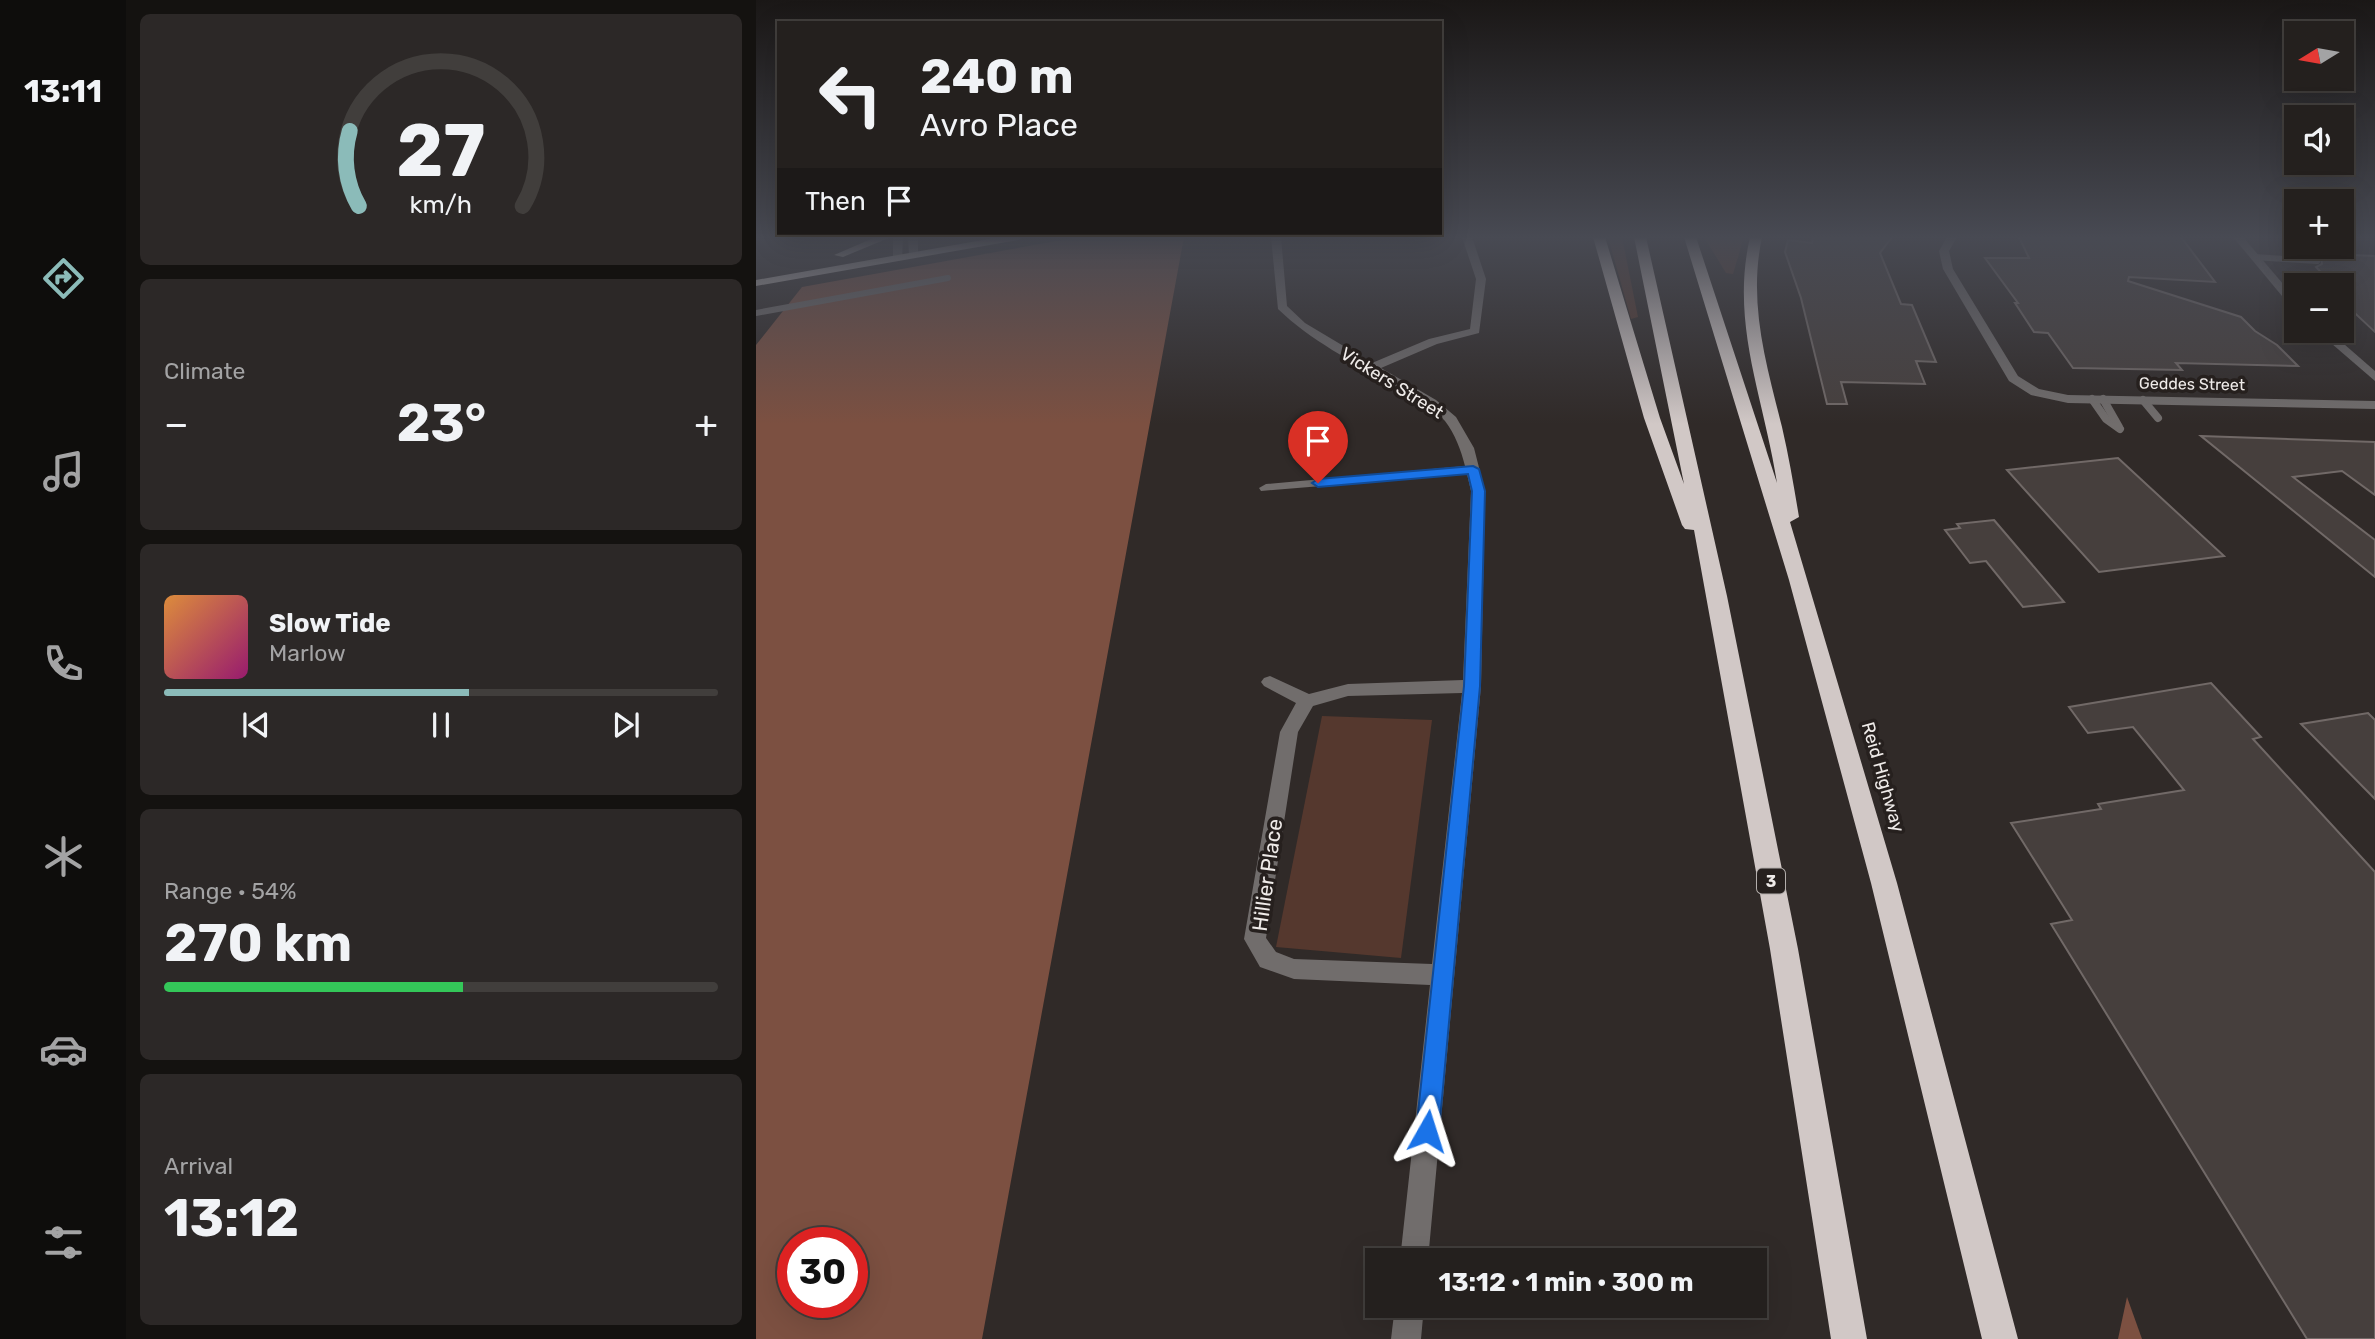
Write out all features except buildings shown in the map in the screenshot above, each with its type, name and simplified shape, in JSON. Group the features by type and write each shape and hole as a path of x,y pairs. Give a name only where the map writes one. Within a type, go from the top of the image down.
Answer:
{"highway":[{"path":"1617,299 1652,418 1717,596"},
{"name":"3","path":"1653,299 1717,596 1784,948 1849,1339"},
{"name":"Reid Highway","path":"1710,299 1799,580 1884,883 2000,1339"},
{"path":"1750,299 1751,324 1780,455 1799,580"}],"street":[{"name":"Vickers Street","path":"1281,299 1282,307 1301,325 1432,403 1451,420 1467,448 1478,491 1472,686 1415,1248"},
{"path":"1373,368 1433,341 1475,331 1479,299"},
{"name":"Geddes Street","path":"1966,299 2013,377 2035,391 2068,399 2375,405"},
{"path":"2337,343 2375,377"},
{"path":"1266,488 1473,469"},
{"path":"1270,682 1307,701 1348,690 1472,686"},
{"name":"Hillier Place","path":"1307,701 1289,732 1255,939 1268,960 1294,969 1443,975"},
{"path":"1406,1339 1409,1318"}],"lane":[{"path":"756,313 830,299"},
{"path":"2143,400 2158,418"}],"shaded area":[{"path":"792,299 1173,299 982,1339 756,1339 756,345"},
{"path":"1626,299 1634,299 1638,317 1631,319"},
{"path":"1322,716 1432,720 1401,958 1276,947"},
{"path":"2127,1297 2142,1339 2118,1339"}],"route":[{"path":"1318,483 1473,469 1478,491 1472,686 1427,1131"}]}
